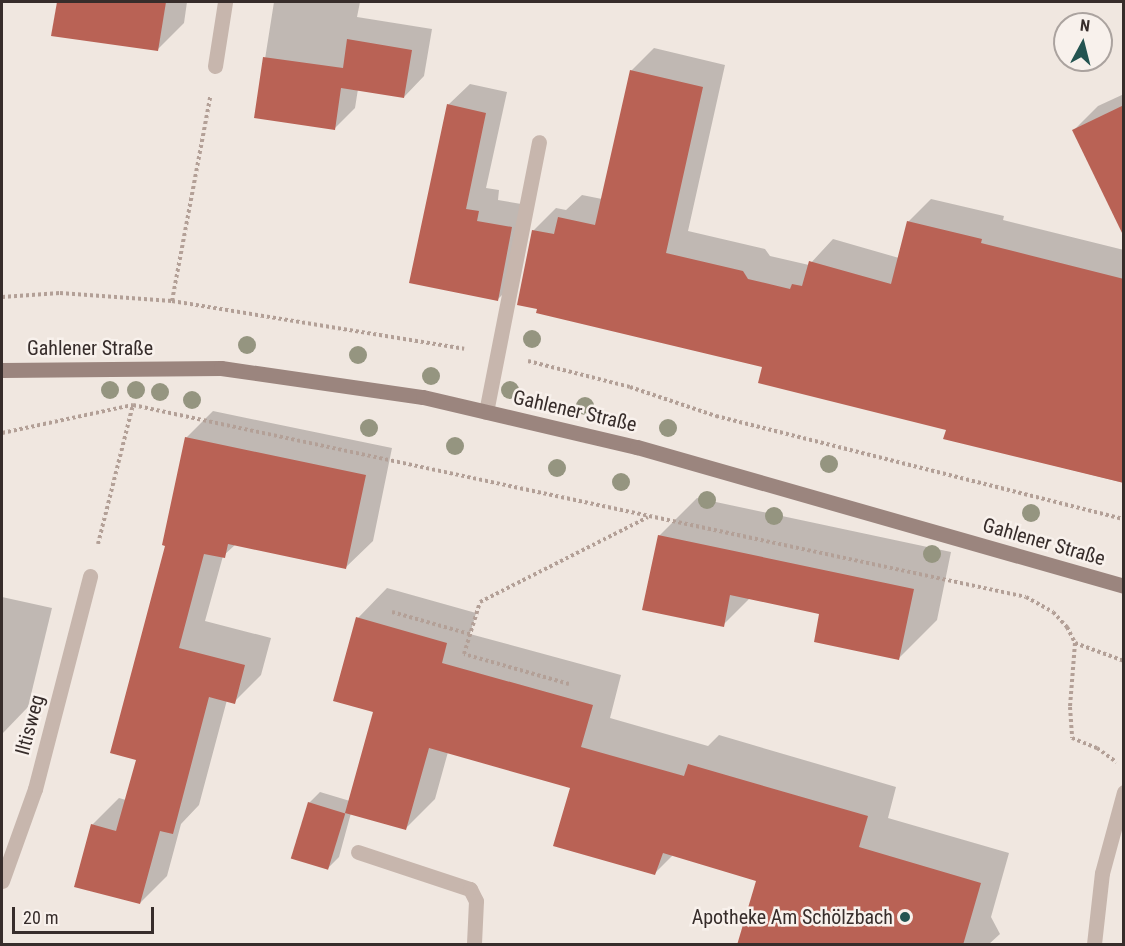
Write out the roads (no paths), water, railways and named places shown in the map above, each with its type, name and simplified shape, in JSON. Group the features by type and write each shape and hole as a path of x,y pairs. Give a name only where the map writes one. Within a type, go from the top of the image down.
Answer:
{"main road":[{"name":"Gahlener Straße","path":"2,370 221,368 423,397 637,447 1124,586"}],"street":[{"path":"215,66 225,2"},
{"path":"486,412 539,142"},
{"name":"Iltisweg","path":"2,881 35,789 90,576"},
{"path":"1094,945 1102,873 1124,792"},
{"path":"358,852 470,889 476,901 474,945"}],"place":[{"name":"Apotheke Am Schölzbach","path":"905,917"}]}
